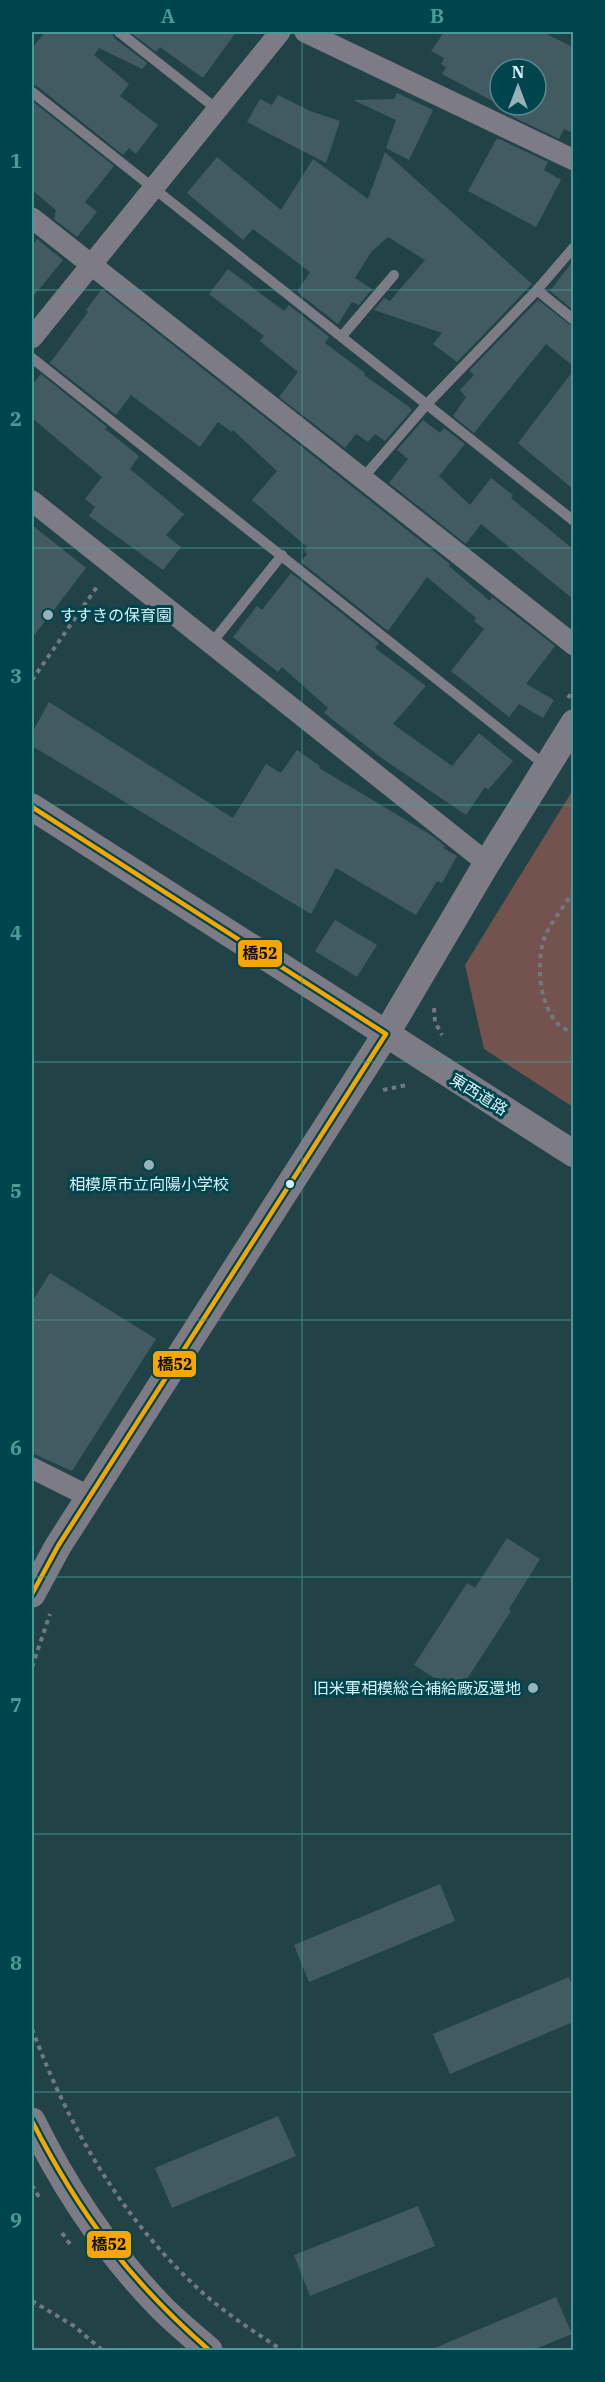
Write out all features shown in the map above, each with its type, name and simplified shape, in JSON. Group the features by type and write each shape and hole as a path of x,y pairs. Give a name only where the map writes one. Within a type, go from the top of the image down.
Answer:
{"street":[{"path":"32,338 279,32"},
{"path":"305,32 573,160"},
{"path":"32,218 573,645"},
{"path":"32,501 487,863"},
{"path":"32,1594 58,1546 386,1034 573,723"},
{"name":"東西道路","path":"32,807 573,1154"},
{"path":"32,1468 90,1497"},
{"path":"32,2121 56,2169 87,2218 111,2250 159,2305 209,2350"}],"lane":[{"path":"119,32 218,110"},
{"path":"32,92 573,521"},
{"path":"362,479 427,404 537,290 573,247"},
{"path":"342,336 394,275"},
{"path":"537,290 573,320"},
{"path":"32,358 546,766"},
{"path":"211,644 282,555"}],"path":[{"path":"32,680 111,566"},
{"path":"573,891 545,937 540,971 549,1010 558,1025 573,1034"},
{"path":"32,2028 58,2094 77,2133 96,2165 138,2224 162,2252 207,2296 282,2350"},
{"path":"32,2301 74,2326 102,2350"}],"shaded area":[{"path":"573,790 573,1107 484,1049 465,965"}],"building":[{"path":"45,32 112,32 114,38 147,63 142,69 99,48 94,55 129,84 120,96 158,125 136,154 129,148 123,155 37,86 32,85 32,48"},
{"path":"130,32 236,32 203,78 160,47 156,52"},
{"path":"444,32 542,32 573,47 573,133 564,129 559,139 513,117 548,117 548,57 488,57 488,99 442,74 446,67 441,64 444,58 431,51"},
{"path":"397,93 433,110 409,160 386,148 396,120 353,100 394,99"},
{"path":"278,95 310,111 340,121 326,163 247,122 260,99 272,105"},
{"path":"32,101 114,166 85,202 97,212 77,237 54,219 56,210 32,190"},
{"path":"497,138 548,162 544,170 561,180 536,227 468,191"},
{"path":"385,152 532,284 457,362 433,344 442,333 374,310 384,298 390,301 425,260 388,237 371,252 355,278 372,289 359,305 352,302 338,324 297,292 310,272 253,229 243,240 187,193 217,157 281,210 313,159 368,199"},
{"path":"37,239 63,260 32,298 32,246"},
{"path":"573,261 573,310 550,291"},
{"path":"228,269 284,311 289,305 329,337 325,343 412,410 385,441 375,434 368,442 356,434 345,448 279,397 298,372 260,341 264,336 209,294"},
{"path":"102,289 450,564 449,566 490,601 492,597 555,646 526,684 554,700 543,718 519,704 509,717 451,671 484,629 474,621 476,618 427,577 388,631 301,562 307,554 304,551 307,547 252,500 277,471 233,430 232,432 218,422 200,447 131,395 116,415 50,363"},
{"path":"538,300 573,327 573,366 546,344 474,433 453,416 466,397 460,390 474,375 469,371"},
{"path":"573,371 573,489 518,443"},
{"path":"41,374 139,456 130,469 184,514 166,535 181,547 163,570 89,516 95,507 85,499 102,477 32,418 32,385"},
{"path":"423,420 440,433 444,428 465,444 439,476 470,505 491,478 513,495 511,498 573,549 573,599 481,524 466,544 389,483 408,459 397,450"},
{"name":"すすきの保育園","path":"32,525 86,568 32,638"},
{"path":"291,573 379,643 375,648 426,686 393,724 452,766 479,733 513,761 488,790 485,787 466,815 383,759 324,713 328,708 282,667 278,672 233,637 257,606 262,610"},
{"path":"49,702 233,818 266,764 281,773 297,750 320,766 319,768 431,835 445,846 443,848 457,856 442,883 437,881 416,915 336,868 311,914 32,746 32,733"},
{"path":"335,920 377,945 357,977 315,951"},
{"path":"50,1273 156,1339 72,1471 32,1453 32,1302"},
{"path":"507,1538 540,1559 509,1609 511,1611 458,1693 414,1665 467,1583 475,1588"},
{"path":"440,1884 455,1921 309,1982 294,1945"},
{"path":"569,1977 573,1989 573,2022 450,2074 433,2034"},
{"path":"278,2116 296,2156 172,2208 155,2168"},
{"path":"418,2206 435,2246 310,2296 294,2255"},
{"path":"556,2297 572,2334 533,2350 430,2350"}],"transit line":[{"name":"橋52","path":"32,807 386,1034 58,1546 32,1594"},
{"name":"橋52","path":"32,2121 69,2187 109,2245 155,2298 209,2350"}],"place":[{"name":"すすきの保育園","path":"48,615"},
{"name":"相模原市立向陽小学校","path":"149,1165"},
{"name":"旧米軍相模総合補給廠返還地","path":"533,1688"}]}
